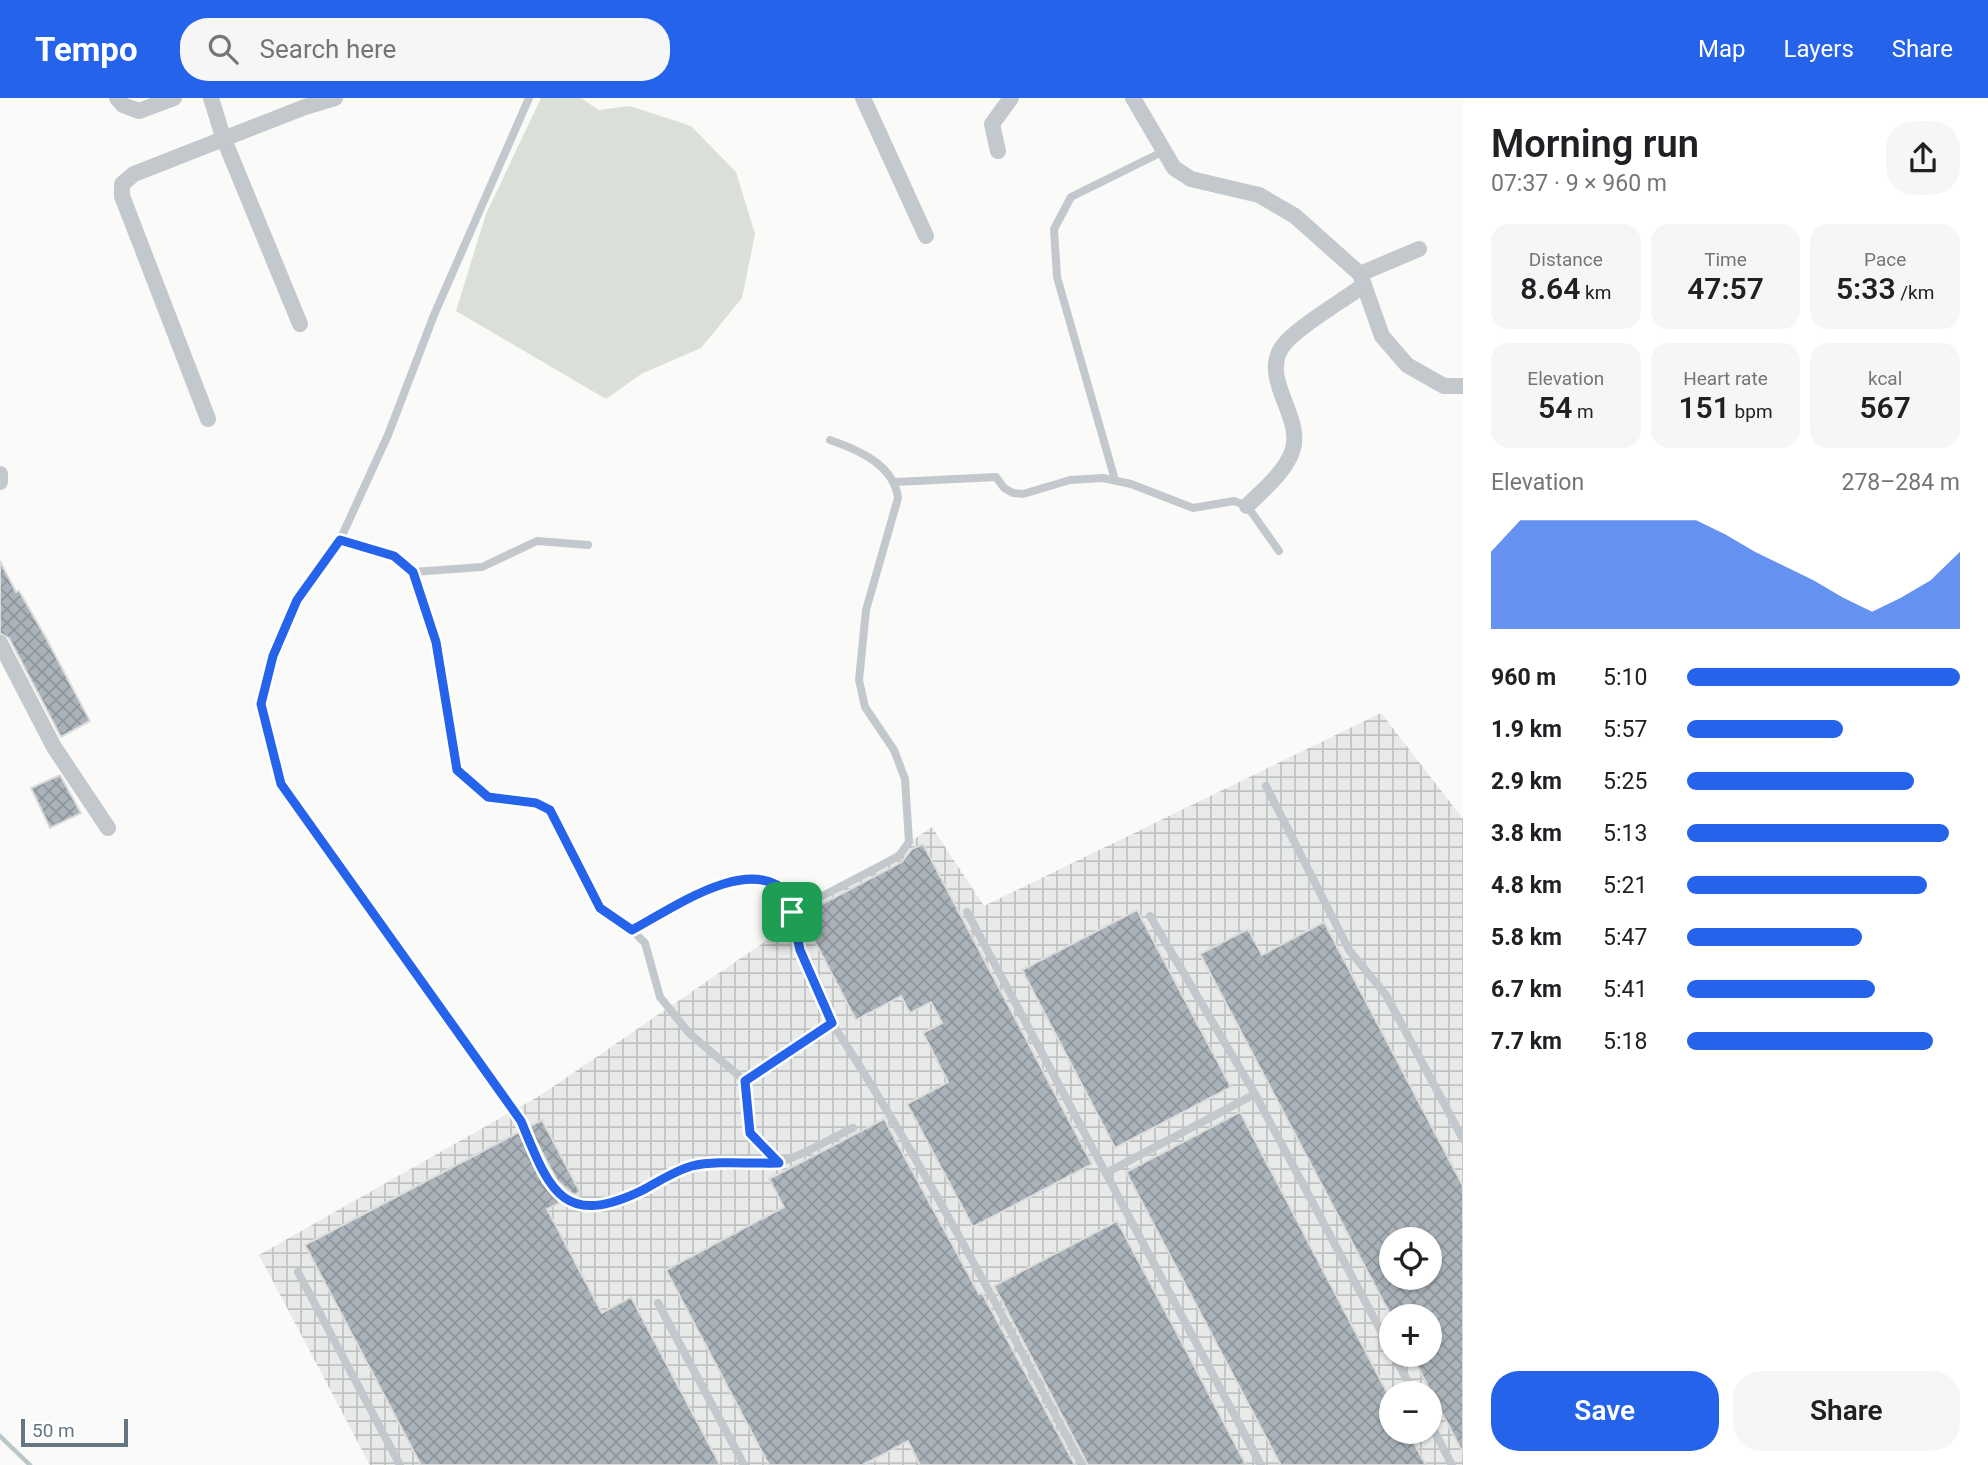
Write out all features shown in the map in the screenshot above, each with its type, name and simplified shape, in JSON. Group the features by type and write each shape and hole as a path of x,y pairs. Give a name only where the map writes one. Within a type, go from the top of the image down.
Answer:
{"street":[{"path":"117,98 123,106 139,111 174,98"},
{"path":"211,98 223,137 300,324"},
{"path":"208,419 122,196 122,184 134,174 223,137 335,98"},
{"path":"863,98 926,236"},
{"path":"998,151 992,124 1011,98"},
{"path":"1133,98 1174,168 1191,179 1259,195 1295,216 1362,279 1382,336 1407,365 1444,386 1463,386"},
{"path":"1247,506 1288,461 1294,448 1294,432 1278,380 1276,362 1280,351 1302,328 1362,279 1419,248"},
{"path":"0,474 0,482"},
{"path":"0,643 54,747 108,828"}],"lane":[{"path":"529,98 434,315 388,435 340,540 297,600 273,656 261,704 281,784 521,1121 548,1183 563,1196 579,1204 614,1204 692,1166 779,1163 853,1128"},
{"path":"1115,480 1057,278 1054,229 1071,197 1164,151"},
{"path":"792,912 899,856 909,842 905,779 894,750 864,707 859,680 866,610 898,498 896,482 884,468 850,447 830,440"},
{"path":"896,482 996,477 1004,488 1023,494 1070,480 1115,480 1193,508 1234,501 1247,506 1279,551"},
{"path":"340,540 394,556 413,572 436,642 457,770 488,797 536,803 550,810 600,908 632,930 645,943 660,997 689,1033 745,1081 750,1133 779,1163"},
{"path":"413,572 482,567 537,541 588,545"},
{"path":"1266,786 1349,950 1386,995 1463,1139"},
{"path":"632,930 716,887 741,879 769,880 781,886 788,894 800,950 832,1023 871,1080 966,1247 1082,1465"},
{"path":"967,912 1261,1465"},
{"path":"1150,916 1255,1094 1379,1328"},
{"path":"745,1081 832,1023"},
{"path":"1106,1173 1255,1094"},
{"path":"298,1272 400,1465"},
{"path":"658,1303 744,1465"},
{"path":"1441,1444 1452,1465"}],"shaded area":[{"path":"541,98 581,98 599,110 630,106 691,126 736,172 755,234 742,298 701,348 641,374 606,399 456,311 486,214"},
{"path":"1381,713 1463,819 1463,1465 370,1465 259,1255 541,1095 932,827 984,906"}],"building":[{"path":"0,561 16,592 19,591 45,636 90,721 61,737 9,638 0,633"},
{"path":"60,775 81,813 50,828 31,788"},
{"path":"923,844 1092,1164 973,1227 907,1104 948,1082 923,1033 942,1023 931,1002 910,1013 901,996 856,1020 801,915 902,862 912,849"},
{"path":"1137,910 1231,1087 1115,1148 1022,970"},
{"path":"1324,922 1463,1186 1463,1453 1442,1413 1442,1381 1425,1381 1418,1367 1442,1367 1442,1304 1385,1304 1200,954 1248,929 1262,955"},
{"path":"1240,1112 1381,1381 1379,1444 1415,1444 1426,1465 1281,1465 1126,1172"},
{"path":"884,1119 1075,1465 920,1465 908,1441 863,1465 769,1465 666,1270 784,1207 769,1179"},
{"path":"542,1120 580,1192 574,1195 557,1180 537,1143 530,1126"},
{"path":"519,1132 546,1187 560,1203 547,1209 602,1313 631,1297 720,1465 421,1465 305,1245"},
{"path":"1117,1221 1246,1465 1088,1465 994,1286"}],"waterway":[{"path":"0,1436 30,1465"}],"route":[{"path":"340,540 394,556 413,572 436,642 450,744 457,770 488,797 536,803 550,810 600,908 632,930 716,887 732,880 750,878 769,880 781,886 788,894 792,912 800,950 832,1023 745,1081 750,1133 779,1163 692,1166 614,1204 579,1204 554,1189 540,1168 521,1121 281,784 261,704 273,656 297,600 340,540"}]}
